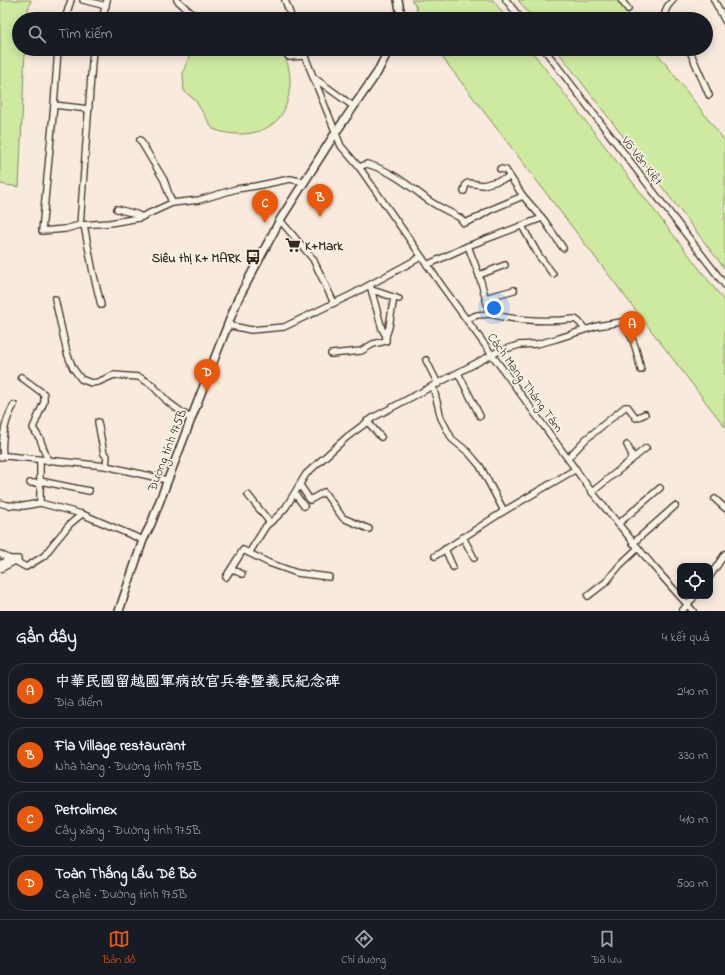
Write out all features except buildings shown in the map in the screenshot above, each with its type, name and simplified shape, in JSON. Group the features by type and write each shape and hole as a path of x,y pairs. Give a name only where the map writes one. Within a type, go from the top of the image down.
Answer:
{"main road":[{"path":"398,0 400,12"},
{"name":"Đường tỉnh 975B","path":"119,611 143,540 168,480 238,299 280,220 353,106 377,73 386,56"}],"street":[{"path":"67,12 71,0"},
{"path":"83,0 106,3"},
{"path":"177,0 190,12"},
{"path":"285,0 289,12"},
{"path":"506,0 515,12"},
{"path":"621,0 628,9"},
{"path":"665,12 673,0"},
{"path":"714,0 725,21"},
{"path":"58,56 42,231 65,229 82,225 110,223 142,217 172,203 199,200 236,189 290,179 305,182"},
{"path":"93,56 82,225 101,305"},
{"path":"289,56 304,56"},
{"name":"Cách Mạng Tháng Tám","path":"304,56 336,132 340,146 359,168 421,257 592,492 693,611"},
{"name":"Võ Văn Kiệt","path":"549,56 725,285"},
{"path":"692,56 709,95"},
{"path":"312,76 353,106"},
{"path":"54,105 89,109"},
{"path":"140,140 164,180 172,203"},
{"path":"359,168 367,164 392,174 416,190 429,201 460,218 464,223 523,196"},
{"path":"500,169 506,170 523,196 542,218 563,248"},
{"path":"464,191 466,184 468,183 483,185 505,180 510,177"},
{"path":"117,209 142,217"},
{"path":"427,265 468,246 542,218"},
{"path":"280,220 312,258 334,302"},
{"path":"522,226 539,256 553,274"},
{"path":"468,246 490,314"},
{"path":"227,325 251,330 284,327 334,302 371,287 421,257"},
{"path":"478,275 505,265"},
{"path":"331,354 361,351 373,344 386,341 396,298 371,287"},
{"path":"371,287 382,329 386,336"},
{"path":"485,298 514,290"},
{"path":"55,299 67,353 73,368 81,379 90,383 98,382 114,375 138,377 151,384 168,402 191,419"},
{"path":"467,319 477,315 490,314 538,322 575,320 585,329"},
{"path":"249,553 260,534 269,523 283,512 310,470 347,437 367,421 493,354 519,345 537,344 585,329 621,322 634,341 638,352 641,370"},
{"path":"426,360 435,385 441,418 452,439 468,452 477,462 485,474 504,511"},
{"path":"458,373 480,416"},
{"path":"21,378 44,394 44,402 33,428 40,439 48,461"},
{"path":"14,405 6,424 1,457 106,466 168,480"},
{"path":"568,458 586,439 625,407 628,407 636,418 645,414"},
{"path":"367,421 381,437"},
{"path":"98,422 104,454 107,456 106,466"},
{"path":"627,445 632,455 630,460"},
{"path":"592,492 646,448"},
{"path":"40,460 40,503"},
{"path":"435,556 504,511 576,469"},
{"path":"30,483 40,482 89,490"},
{"path":"300,486 310,500 324,492 343,518 369,529"},
{"path":"618,524 660,488"},
{"path":"295,494 304,506"},
{"path":"248,495 269,523"},
{"path":"715,499 724,504"},
{"path":"0,503 24,506 40,503 82,514 143,540"},
{"path":"634,543 674,506"},
{"path":"0,569 15,561 24,567 44,556 70,524 82,514"},
{"path":"463,537 474,558"},
{"path":"588,596 606,582 620,565 638,548"},
{"path":"226,577 243,550 269,563 297,573 329,577"},
{"path":"445,550 453,567"},
{"path":"0,554 10,559 17,559 28,565"},
{"path":"713,572 725,554"},
{"path":"0,564 10,559"},
{"path":"232,569 242,574"},
{"path":"682,611 691,599"}],"green space":[{"path":"0,0 31,0 27,12 12,12 12,56 25,56 19,187 0,184"},
{"path":"411,0 493,0 502,12 417,12 416,6"},
{"path":"518,0 617,0 626,12 527,12"},
{"path":"189,56 285,56 288,64 290,81 288,100 279,118 265,129 248,134 221,132 213,129 195,100 184,91 183,72"},
{"path":"441,56 535,56 725,302 725,427"},
{"path":"561,56 659,56 725,141 725,269"}],"place":[{"name":"Fla Village restaurant","path":"320,217"},
{"name":"Petrolimex","path":"265,223"},
{"name":"K+Mark","path":"293,245"},
{"name":"Siêu thị K+ MARK","path":"253,257"},
{"name":"中華民國留越國軍病故官兵眷暨義民紀念碑","path":"632,344"},
{"name":"Toàn Thắng Lẩu Dê Bò","path":"207,392"}]}
